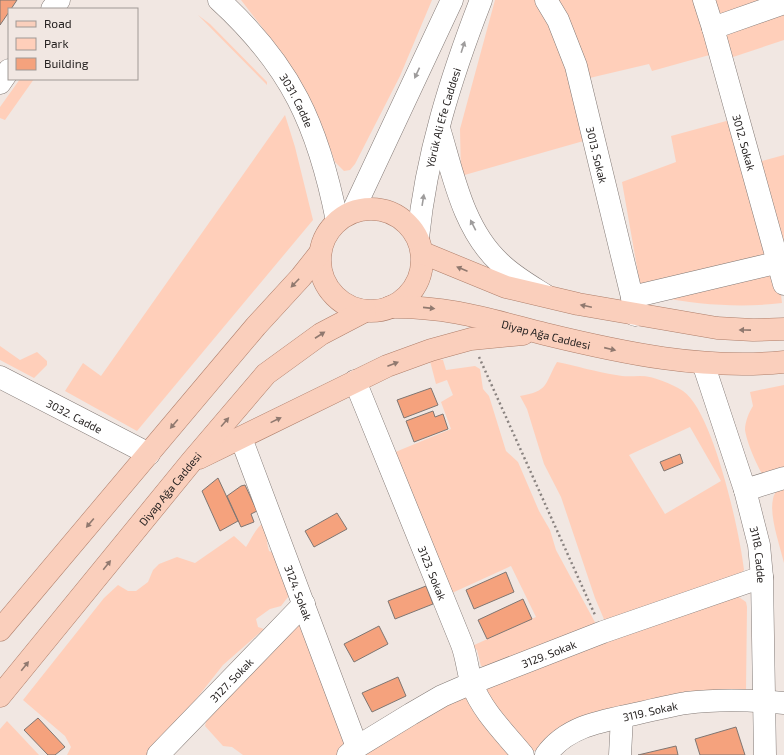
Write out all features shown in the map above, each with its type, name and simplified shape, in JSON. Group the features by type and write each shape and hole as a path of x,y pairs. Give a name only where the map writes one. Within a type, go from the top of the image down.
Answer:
{"main road":[{"path":"345,216 368,208 384,210 398,215 410,225 420,246 506,287 551,298 633,306 694,325 733,330 784,328"},
{"name":"Diyap Ağa Caddesi","path":"345,216 325,235 320,253 322,273 330,292 340,301 352,308 365,311 378,311 390,308 419,306 451,310 620,351 661,358 703,363 739,364 784,362"},
{"name":"Diyap Ağa Caddesi","path":"390,308 405,299 416,286 422,270 420,246"},
{"name":"Diyap Ağa Caddesi","path":"0,630 256,326 301,277 320,253"},
{"name":"Diyap Ağa Caddesi","path":"0,696 191,462 266,374 321,334 365,311"},
{"path":"191,462 355,381 409,358 471,339 544,333"}],"street":[{"path":"53,8 59,0"},
{"name":"3031. Cadde","path":"219,0 250,29 266,48 291,85 312,129 345,216"},
{"path":"345,216 452,0"},
{"name":"Yörük Ali Efe Caddesi","path":"420,246 426,181 439,128 457,68 481,0"},
{"name":"3013. Sokak","path":"546,0 558,20 576,66 633,306"},
{"name":"3012. Sokak","path":"704,0 781,262 784,284"},
{"path":"713,28 784,3"},
{"path":"0,83 8,71"},
{"path":"439,128 458,192 479,237 499,262 509,271 551,298"},
{"path":"633,306 781,262"},
{"name":"3118. Cadde","path":"703,363 745,490 760,546 774,702 765,755"},
{"name":"3032. Cadde","path":"0,377 148,454"},
{"name":"3123. Sokak","path":"355,381 467,656 472,684 484,706 523,755"},
{"name":"3124. Sokak","path":"241,438 304,604 352,751"},
{"path":"745,490 784,478"},
{"name":"3129. Sokak","path":"352,751 442,696 603,632 762,577"},
{"name":"3127. Sokak","path":"158,755 304,604"},
{"name":"3119. Sokak","path":"546,755 569,733 591,723 686,703 723,701 774,702"},
{"path":"620,755 622,716"}],"path":[{"path":"471,339 603,632"}],"green space":[{"path":"241,0 432,0 400,76 355,164 350,170 344,171 335,162 319,119 275,44"},
{"path":"495,0 537,0 564,46 587,140 461,176 460,129"},
{"path":"549,0 695,0 713,54 652,71 649,64 581,80"},
{"path":"710,0 772,0 719,15"},
{"path":"784,10 784,40 727,59 725,37 729,30"},
{"path":"198,15 210,24 267,82 267,85"},
{"path":"19,80 33,80 5,120 0,118 0,107"},
{"path":"285,115 295,147 313,220 137,431 65,391 83,363 101,376"},
{"path":"730,120 767,253 760,257 640,284 622,182 676,162 671,136"},
{"path":"784,155 784,252 755,163"},
{"path":"771,268 779,279 782,303 767,305 720,305 659,297"},
{"path":"0,346 20,360 37,352 47,361 47,365 34,378 0,360"},
{"path":"435,358 443,360 446,370 475,366 480,369 483,389 489,396 506,451 518,462 539,511 550,530 556,550 597,626 487,668 481,666 477,650 472,646 536,617 511,566 452,593 393,453 451,429 441,402 453,395 447,380 436,384 430,361"},
{"path":"557,362 619,376 651,377 679,388 694,403 705,422 731,502 744,570 738,577 606,624 595,598 561,497 544,464 527,409 520,396 536,392 541,389 547,382","holes":["690,427 721,481 665,514 629,455"]},
{"path":"784,385 784,472 764,477 758,467 745,430 750,411 753,406 750,392"},
{"path":"784,485 784,563 772,514 772,506 774,494"},
{"path":"264,522 269,551 278,555 290,588 288,597 281,606 270,609 256,619 258,627 264,629 223,665 152,755 67,755 71,747 65,736 23,700 104,598 118,585 128,591 136,591 148,582 153,570 159,564 177,557 195,563 234,536 246,547 256,531"},
{"path":"736,595 746,602 747,607 746,690 543,747 532,752 521,742 483,688 580,648"},
{"path":"299,618 347,741 338,755 243,755 232,747 223,746 205,726 207,717"},
{"path":"465,697 471,699 515,755 360,755 442,705"},
{"path":"7,721 39,755 0,755 0,729"}],"building":[{"path":"0,0 17,0 12,8 8,8 8,13 0,25"},
{"path":"431,388 438,405 404,418 397,400"},
{"path":"433,411 435,417 443,414 448,429 414,442 406,421"},
{"path":"680,454 683,463 664,471 660,462"},
{"path":"218,478 238,521 220,531 202,491"},
{"path":"245,485 257,511 251,514 254,522 241,527 227,496 241,486"},
{"path":"337,513 347,529 314,547 305,531"},
{"path":"506,572 514,592 474,609 466,590"},
{"path":"426,586 433,604 395,619 388,601"},
{"path":"523,599 532,619 487,639 478,620"},
{"path":"379,626 388,644 354,662 344,644"},
{"path":"398,677 406,696 372,712 362,693"},
{"path":"38,718 65,747 55,755 48,755 24,730"},
{"path":"736,727 745,755 700,755 695,739"},
{"path":"676,746 678,755 638,755"}]}
